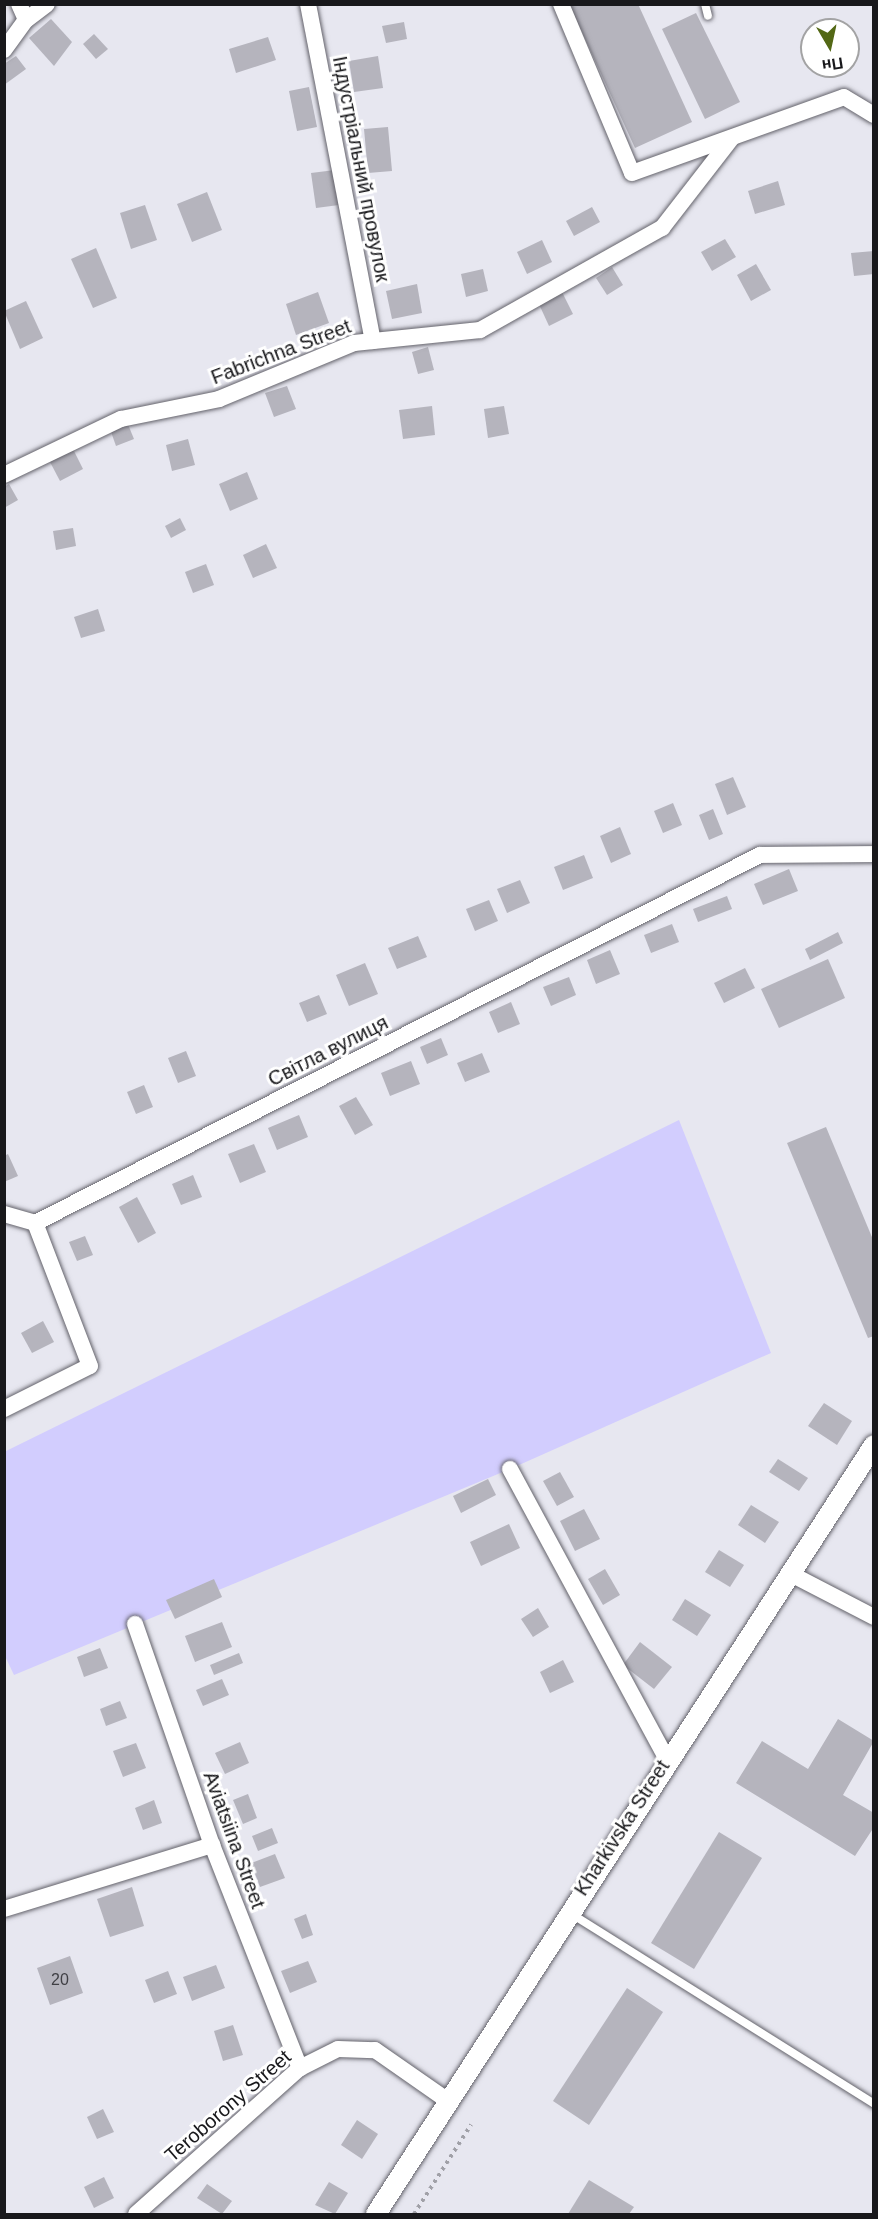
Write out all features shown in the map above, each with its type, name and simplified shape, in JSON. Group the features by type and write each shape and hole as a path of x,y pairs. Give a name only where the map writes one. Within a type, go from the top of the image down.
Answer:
{"street":[{"path":"4,50 22,12 47,4"},
{"name":"Індустріальний провулок","path":"308,4 373,341"},
{"path":"561,4 632,173 844,97 873,115"},
{"name":"Fabrichna Street","path":"4,475 121,418 219,399 354,343 480,330 662,228 731,139"},
{"name":"Світла вулиця","path":"35,1223 760,855 873,854"},
{"path":"4,1214 35,1223 90,1366 4,1409"},
{"name":"Kharkivska Street","path":"376,2214 567,1911 791,1574 873,1445"},
{"path":"510,1469 667,1759"},
{"path":"791,1574 873,1617"},
{"name":"Aviatsiina Street","path":"135,1624 212,1845 300,2068"},
{"path":"4,1909 212,1845"},
{"name":"Teroborony Street","path":"136,2214 300,2068 338,2049 375,2050 448,2101"}],"lane":[{"path":"705,4 708,16"},
{"path":"567,1911 873,2104"}],"path":[{"path":"414,2214 471,2125"}],"shaded area":[{"path":"679,1120 771,1353 510,1469 14,1675 4,1654 4,1452"}],"building":[{"path":"569,4 638,4 692,122 635,148"},
{"path":"696,13 740,102 705,119 662,29"},
{"path":"51,19 72,42 54,66 29,38"},
{"path":"404,22 407,39 386,43 382,26"},
{"path":"94,34 108,49 96,59 83,44"},
{"path":"268,37 276,60 236,73 229,49"},
{"path":"16,56 26,69 4,85 4,64"},
{"path":"378,56 383,88 354,92 349,61"},
{"path":"309,87 317,127 297,131 289,91"},
{"path":"388,127 392,171 368,173 364,129"},
{"path":"335,170 339,205 316,208 311,173"},
{"path":"778,181 785,205 755,214 748,191"},
{"path":"207,192 222,230 192,242 177,204"},
{"path":"145,205 157,240 131,249 120,213"},
{"path":"592,207 600,222 574,236 566,221"},
{"path":"725,239 736,257 712,271 701,252"},
{"path":"542,240 552,262 527,274 517,252"},
{"path":"96,248 117,298 93,308 71,259"},
{"path":"874,251 874,274 854,276 851,253"},
{"path":"756,264 771,290 751,301 737,275"},
{"path":"612,267 623,285 607,295 596,278"},
{"path":"483,269 488,291 466,297 461,274"},
{"path":"417,284 422,313 392,319 386,291"},
{"path":"561,290 573,314 549,326 538,302"},
{"path":"318,292 329,323 296,335 286,304"},
{"path":"26,301 43,338 20,349 4,311"},
{"path":"428,347 434,370 418,374 412,352"},
{"path":"287,386 296,409 274,417 265,393"},
{"path":"432,406 435,435 403,439 399,410"},
{"path":"504,406 509,434 488,438 484,409"},
{"path":"127,422 134,439 116,446 110,429"},
{"path":"188,439 195,465 172,471 166,445"},
{"path":"73,449 83,469 60,481 50,462"},
{"path":"247,472 258,499 230,511 219,484"},
{"path":"9,484 18,500 4,508 4,487"},
{"path":"180,518 186,530 171,538 165,526"},
{"path":"73,528 76,546 56,550 53,531"},
{"path":"266,544 277,568 253,578 243,555"},
{"path":"206,564 214,585 193,593 185,572"},
{"path":"98,609 105,631 81,638 74,617"},
{"path":"733,777 746,807 727,815 715,784"},
{"path":"673,803 682,825 663,833 654,811"},
{"path":"713,809 723,834 709,840 699,815"},
{"path":"620,827 631,854 611,863 600,836"},
{"path":"584,855 593,878 563,890 554,867"},
{"path":"789,869 798,891 763,905 754,884"},
{"path":"520,880 530,903 507,913 497,889"},
{"path":"727,896 732,909 698,922 693,909"},
{"path":"489,900 498,921 475,931 466,909"},
{"path":"672,924 679,942 651,953 644,935"},
{"path":"838,932 843,943 810,960 805,949"},
{"path":"418,936 427,957 397,969 388,948"},
{"path":"610,950 620,974 596,984 587,960"},
{"path":"828,959 845,998 779,1028 761,989"},
{"path":"365,963 378,994 349,1006 336,975"},
{"path":"745,968 755,988 724,1003 714,983"},
{"path":"569,977 576,995 551,1006 543,987"},
{"path":"319,995 327,1014 307,1022 299,1003"},
{"path":"511,1002 520,1024 498,1033 489,1012"},
{"path":"441,1038 448,1055 427,1064 420,1047"},
{"path":"186,1051 196,1076 178,1083 168,1058"},
{"path":"482,1053 490,1072 465,1082 457,1063"},
{"path":"411,1061 420,1084 390,1096 381,1073"},
{"path":"144,1085 153,1107 136,1114 127,1092"},
{"path":"356,1097 373,1125 355,1135 339,1106"},
{"path":"299,1115 308,1137 277,1150 268,1128"},
{"path":"826,1127 874,1242 874,1336 868,1338 787,1143"},
{"path":"254,1144 266,1172 240,1183 228,1154"},
{"path":"8,1154 18,1176 4,1182 4,1156"},
{"path":"193,1175 202,1197 181,1205 172,1184"},
{"path":"137,1197 156,1233 138,1243 119,1207"},
{"path":"85,1236 93,1255 77,1261 69,1242"},
{"path":"43,1321 54,1342 32,1353 21,1333"},
{"path":"824,1403 852,1421 837,1445 808,1426"},
{"path":"778,1459 808,1478 799,1491 769,1472"},
{"path":"560,1472 574,1497 557,1506 543,1481"},
{"path":"488,1479 496,1495 461,1513 453,1496"},
{"path":"751,1505 779,1522 765,1543 738,1525"},
{"path":"584,1509 600,1539 575,1551 560,1521"},
{"path":"509,1524 520,1548 481,1566 470,1542"},
{"path":"719,1550 744,1565 730,1587 705,1572"},
{"path":"605,1569 620,1595 603,1605 588,1579"},
{"path":"214,1579 222,1597 175,1619 166,1600"},
{"path":"685,1599 711,1615 697,1636 672,1620"},
{"path":"538,1608 549,1627 533,1637 521,1619"},
{"path":"222,1622 232,1647 195,1662 185,1636"},
{"path":"640,1642 672,1667 654,1689 623,1665"},
{"path":"100,1648 108,1668 84,1677 77,1657"},
{"path":"239,1653 243,1663 214,1675 210,1665"},
{"path":"563,1660 574,1682 550,1693 540,1672"},
{"path":"222,1679 229,1695 203,1706 196,1690"},
{"path":"120,1701 127,1718 106,1726 100,1709"},
{"path":"838,1719 874,1741 843,1795 874,1813 874,1827 855,1856 736,1783 762,1741 808,1769"},
{"path":"240,1742 249,1763 225,1774 215,1753"},
{"path":"136,1743 146,1768 123,1777 113,1751"},
{"path":"248,1794 257,1818 243,1824 233,1800"},
{"path":"154,1800 162,1823 143,1830 135,1808"},
{"path":"272,1828 278,1843 258,1851 252,1836"},
{"path":"719,1832 762,1858 694,1969 651,1943"},
{"path":"275,1854 285,1878 260,1887 251,1863"},
{"path":"132,1887 144,1926 110,1937 97,1899"},
{"path":"306,1914 313,1935 302,1939 294,1919"},
{"path":"70,1956 83,1993 50,2005 37,1968"},
{"path":"308,1961 317,1982 290,1993 281,1971"},
{"path":"216,1965 225,1988 192,2001 183,1977"},
{"path":"168,1971 177,1994 154,2003 145,1980"},
{"path":"627,1988 663,2012 589,2125 553,2101"},
{"path":"233,2025 243,2055 223,2061 214,2031"},
{"path":"103,2109 114,2132 97,2139 87,2117"},
{"path":"357,2120 378,2134 362,2159 341,2145"},
{"path":"104,2177 114,2198 94,2208 84,2187"},
{"path":"589,2180 634,2207 629,2214 568,2214"},
{"path":"329,2182 348,2193 335,2214 315,2205"},
{"path":"207,2184 232,2201 222,2214 197,2198"}]}
